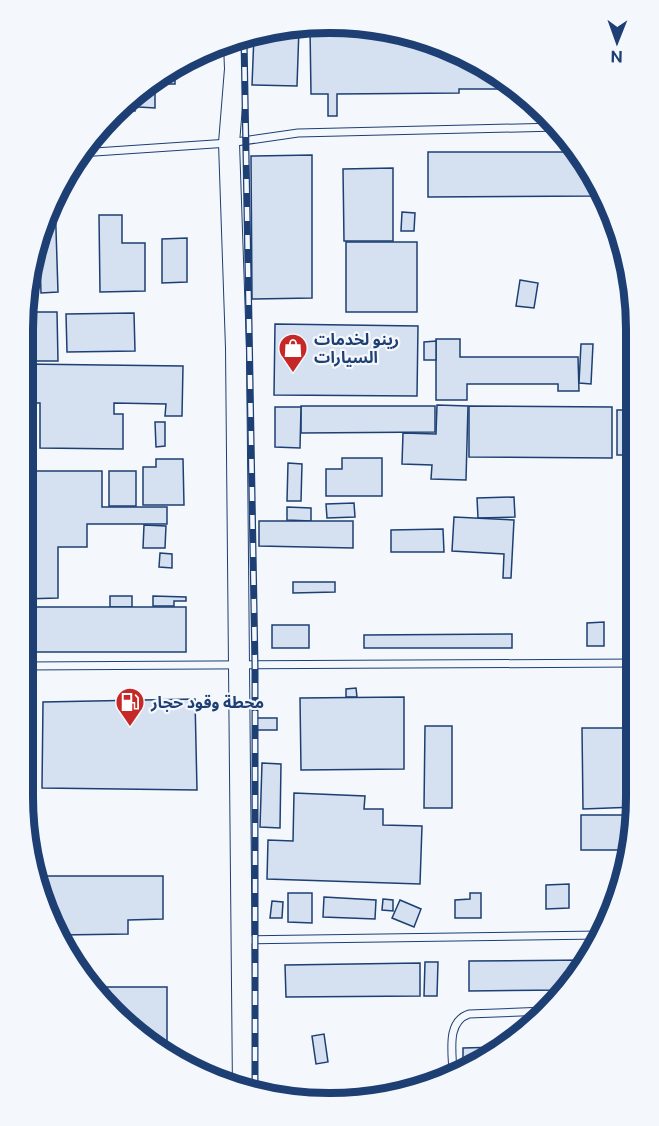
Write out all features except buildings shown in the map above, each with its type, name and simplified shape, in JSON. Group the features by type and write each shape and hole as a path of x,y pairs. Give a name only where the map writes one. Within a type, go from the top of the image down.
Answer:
{"street":[{"path":"234,49 235,69 229,143 236,348 243,1080"}],"lane":[{"path":"92,152 229,143 298,133 546,127"},
{"path":"33,666 626,663"},
{"path":"240,939 591,935"},
{"path":"453,1066 453,1027 459,1017 469,1014 533,1012"}],"railway":[{"path":"244,46 255,666 255,1083"}],"place":[{"name":"رينو لخدمات السيارات","path":"293,374"},
{"name":"محطة وقود حجار","path":"130,728"}]}
